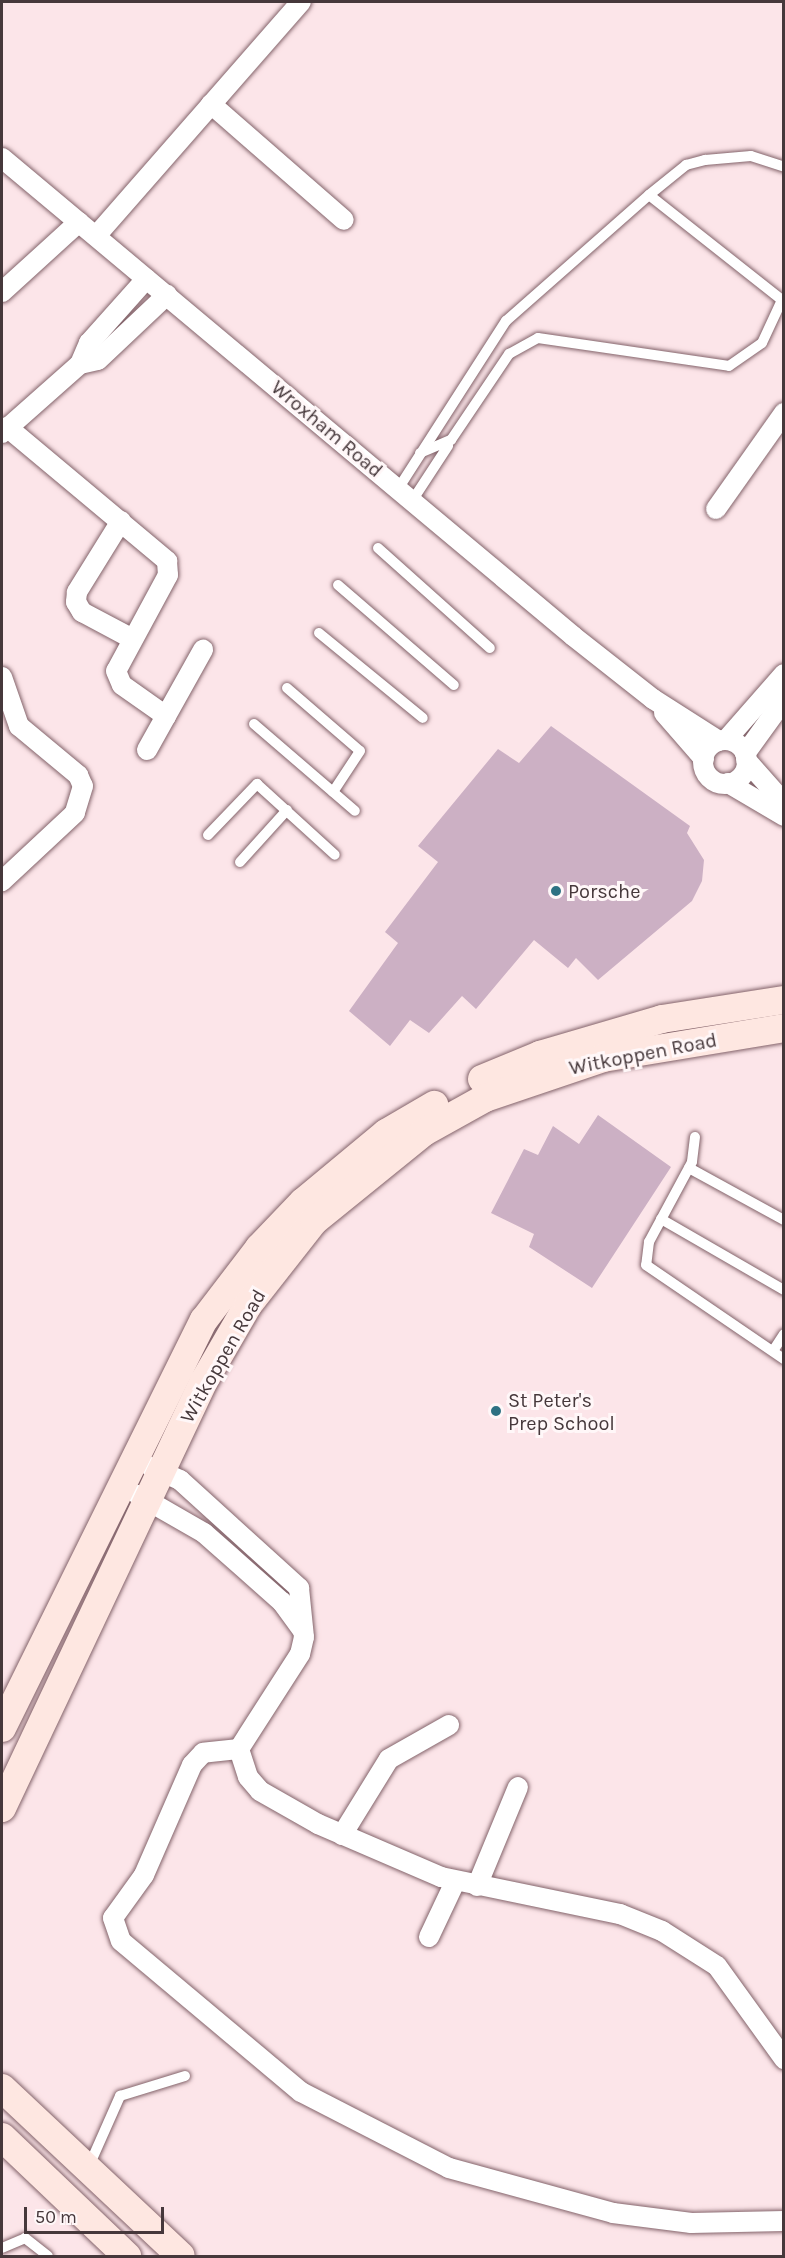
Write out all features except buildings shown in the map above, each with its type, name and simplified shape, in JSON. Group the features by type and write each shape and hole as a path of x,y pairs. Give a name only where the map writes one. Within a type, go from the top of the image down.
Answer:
{"main road":[{"name":"Witkoppen Road","path":"2,1808 161,1471 238,1295 269,1256 351,1188 424,1132 485,1098 603,1058 783,1007"},
{"name":"Witkoppen Road","path":"2,1728 133,1458 204,1320 238,1295"},
{"path":"2,2088 181,2256"},
{"path":"2,2137 127,2256"}],"street":[{"path":"96,236 301,2"},
{"path":"211,104 344,220"},
{"name":"Wroxham Road","path":"2,158 653,699 722,740"},
{"path":"2,292 79,222"},
{"path":"146,279 89,343 80,364 4,430 160,550 169,569 129,638 117,667 118,680 166,716"},
{"path":"80,364 98,360 167,295"},
{"path":"716,509 777,437 783,413"},
{"path":"121,521 77,592 76,602 82,612 129,638"},
{"path":"147,750 203,650"},
{"path":"783,674 704,759 709,776 728,783 783,816"},
{"path":"2,677 5,705 25,733 66,764 83,786 75,813 2,880"},
{"name":"Wroxham Road","path":"653,699 704,759"},
{"path":"728,783 742,776 746,757 783,700"},
{"path":"722,740 746,757 783,802"},
{"path":"133,1458 180,1480 266,1555 299,1588 303,1631 300,1654 281,1690 239,1749 203,1753 192,1765 144,1875 113,1918 121,1941 301,2092 449,2168 613,2213 691,2223 783,2221"},
{"path":"120,1486 147,1499 204,1533 247,1571 303,1631"},
{"path":"247,1571 266,1555"},
{"path":"342,1835 389,1759 449,1725"},
{"path":"239,1749 248,1777 260,1791 342,1835 455,1882 620,1914 703,1952 783,2059"},
{"path":"477,1886 518,1787"},
{"path":"429,1937 455,1882"}],"lane":[{"path":"405,495 420,453 516,309 686,165 705,160 751,156 783,167"},
{"path":"405,495 452,440 509,354 538,338 729,366 762,343 782,300 649,195"},
{"path":"420,453 452,440"},
{"path":"378,548 490,648"},
{"path":"338,585 454,685"},
{"path":"319,633 423,718"},
{"path":"287,688 360,751 333,792"},
{"path":"254,724 355,811"},
{"path":"208,835 254,784 287,810 335,855"},
{"path":"240,862 287,810"},
{"path":"695,1137 689,1168 645,1254 651,1274 783,1359"},
{"path":"689,1168 783,1220"},
{"path":"661,1220 783,1290"},
{"path":"773,1351 783,1334"},
{"path":"88,2169 120,2097 185,2076"},
{"path":"2,2248 25,2238 48,2256"}],"place":[{"name":"Porsche","path":"556,891"},
{"name":"St Peter's Prep School","path":"496,1411"}]}
